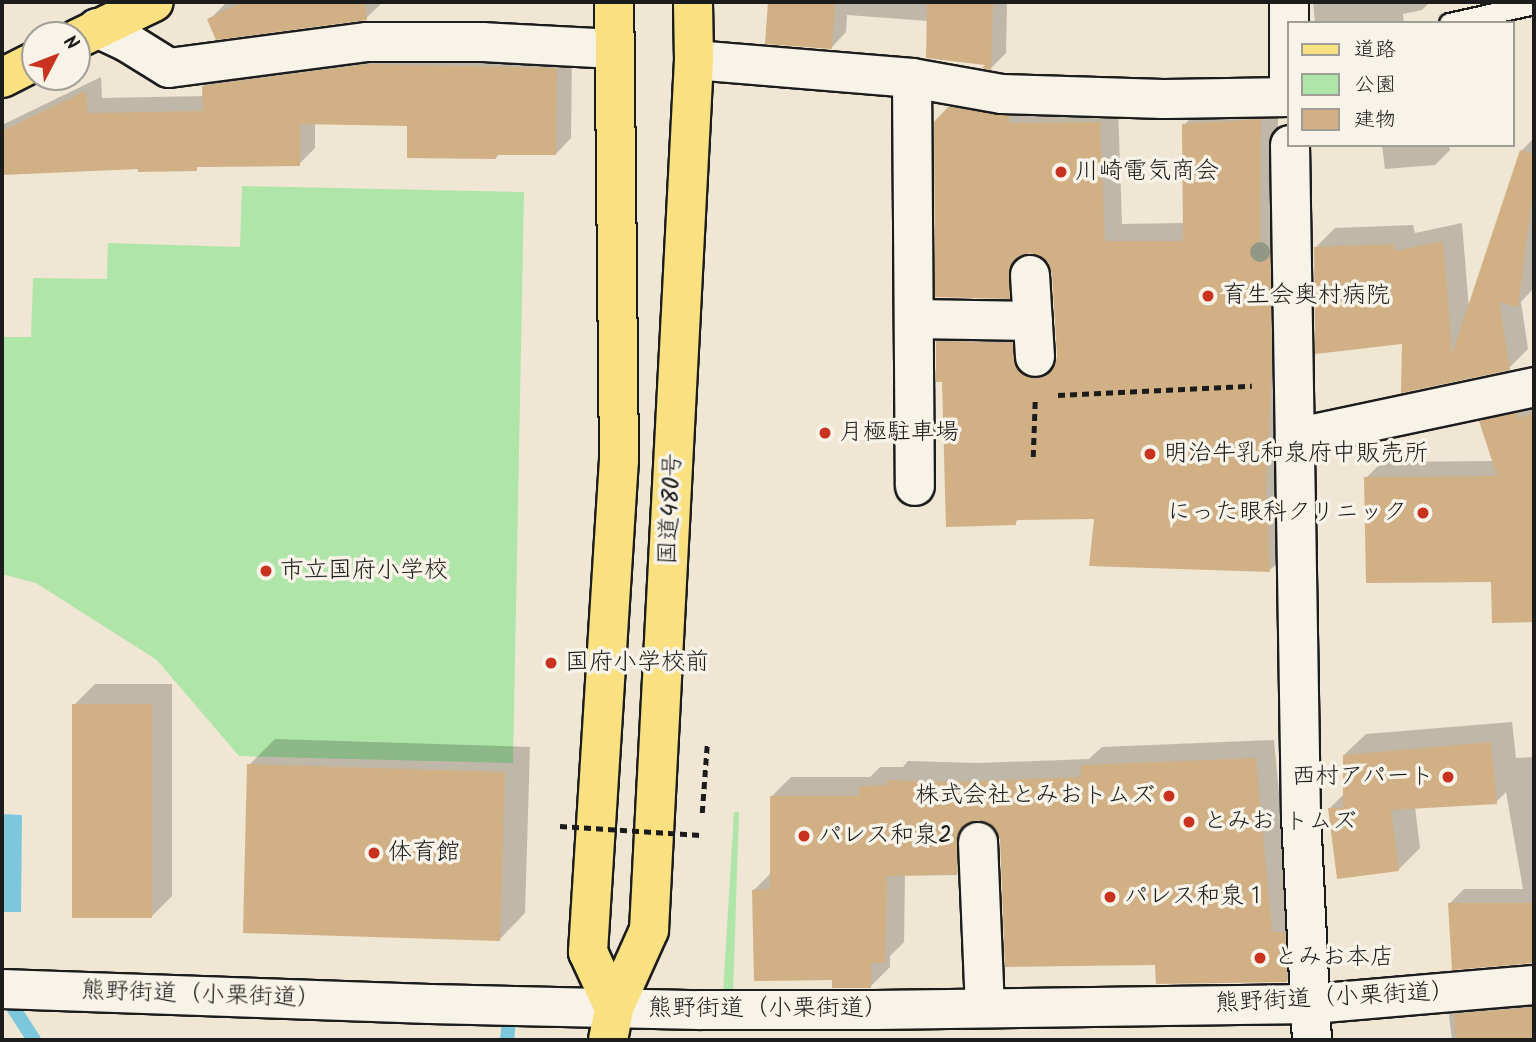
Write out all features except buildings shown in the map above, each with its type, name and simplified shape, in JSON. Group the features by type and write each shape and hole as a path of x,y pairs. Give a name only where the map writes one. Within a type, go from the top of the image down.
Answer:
{"main road":[{"path":"91,32 154,2"},
{"path":"611,1024 587,952 619,461 614,2"},
{"name":"国道480号","path":"611,1024 649,930 694,60 694,2"},
{"path":"2,78 21,68"}],"street":[{"path":"1289,2 1289,21"},
{"path":"91,35 127,42 169,68 367,43 483,42 615,48"},
{"path":"694,60 912,78 1002,94 1163,99 1288,97"},
{"path":"912,78 915,486"},
{"path":"1290,147 1301,816 1312,1022"},
{"path":"915,319 1034,339 1030,275"},
{"path":"1295,438 1534,387"},
{"path":"978,842 985,1008"},
{"name":"熊野街道（小栗街道）","path":"2,989 611,1024 985,1008 1312,1022 1534,985"}],"lane":[{"path":"1458,21 1534,4"}],"path":[{"path":"1032,457 1035,396 1261,386"},
{"path":"560,826 701,835 707,745"}],"green space":[{"path":"242,186 524,192 513,763 239,756 157,660 36,583 2,574 2,337 31,337 33,278 107,279 108,243 240,247"},
{"path":"734,812 739,812 733,995 723,993"}],"water":[{"path":"2,814 22,815 21,912 2,912"}],"waterway":[{"path":"9,1001 34,1040"},
{"path":"507,1040 509,1022"}],"place":[{"name":"川崎電気商会","path":"1061,172"},
{"name":"育生会奥村病院","path":"1208,296"},
{"name":"月極駐車場","path":"825,433"},
{"name":"明治牛乳和泉府中販売所","path":"1150,454"},
{"name":"にった眼科クリニック","path":"1423,513"},
{"name":"市立国府小学校","path":"266,571"},
{"name":"国府小学校前","path":"551,663"},
{"name":"西村アパート","path":"1448,777"},
{"name":"株式会社とみおトムズ","path":"1169,796"},
{"name":"とみお トムズ","path":"1189,822"},
{"name":"パレス和泉2","path":"804,836"},
{"name":"体育館","path":"374,853"},
{"name":"パレス和泉１","path":"1110,897"},
{"name":"とみお本店","path":"1260,958"}]}
